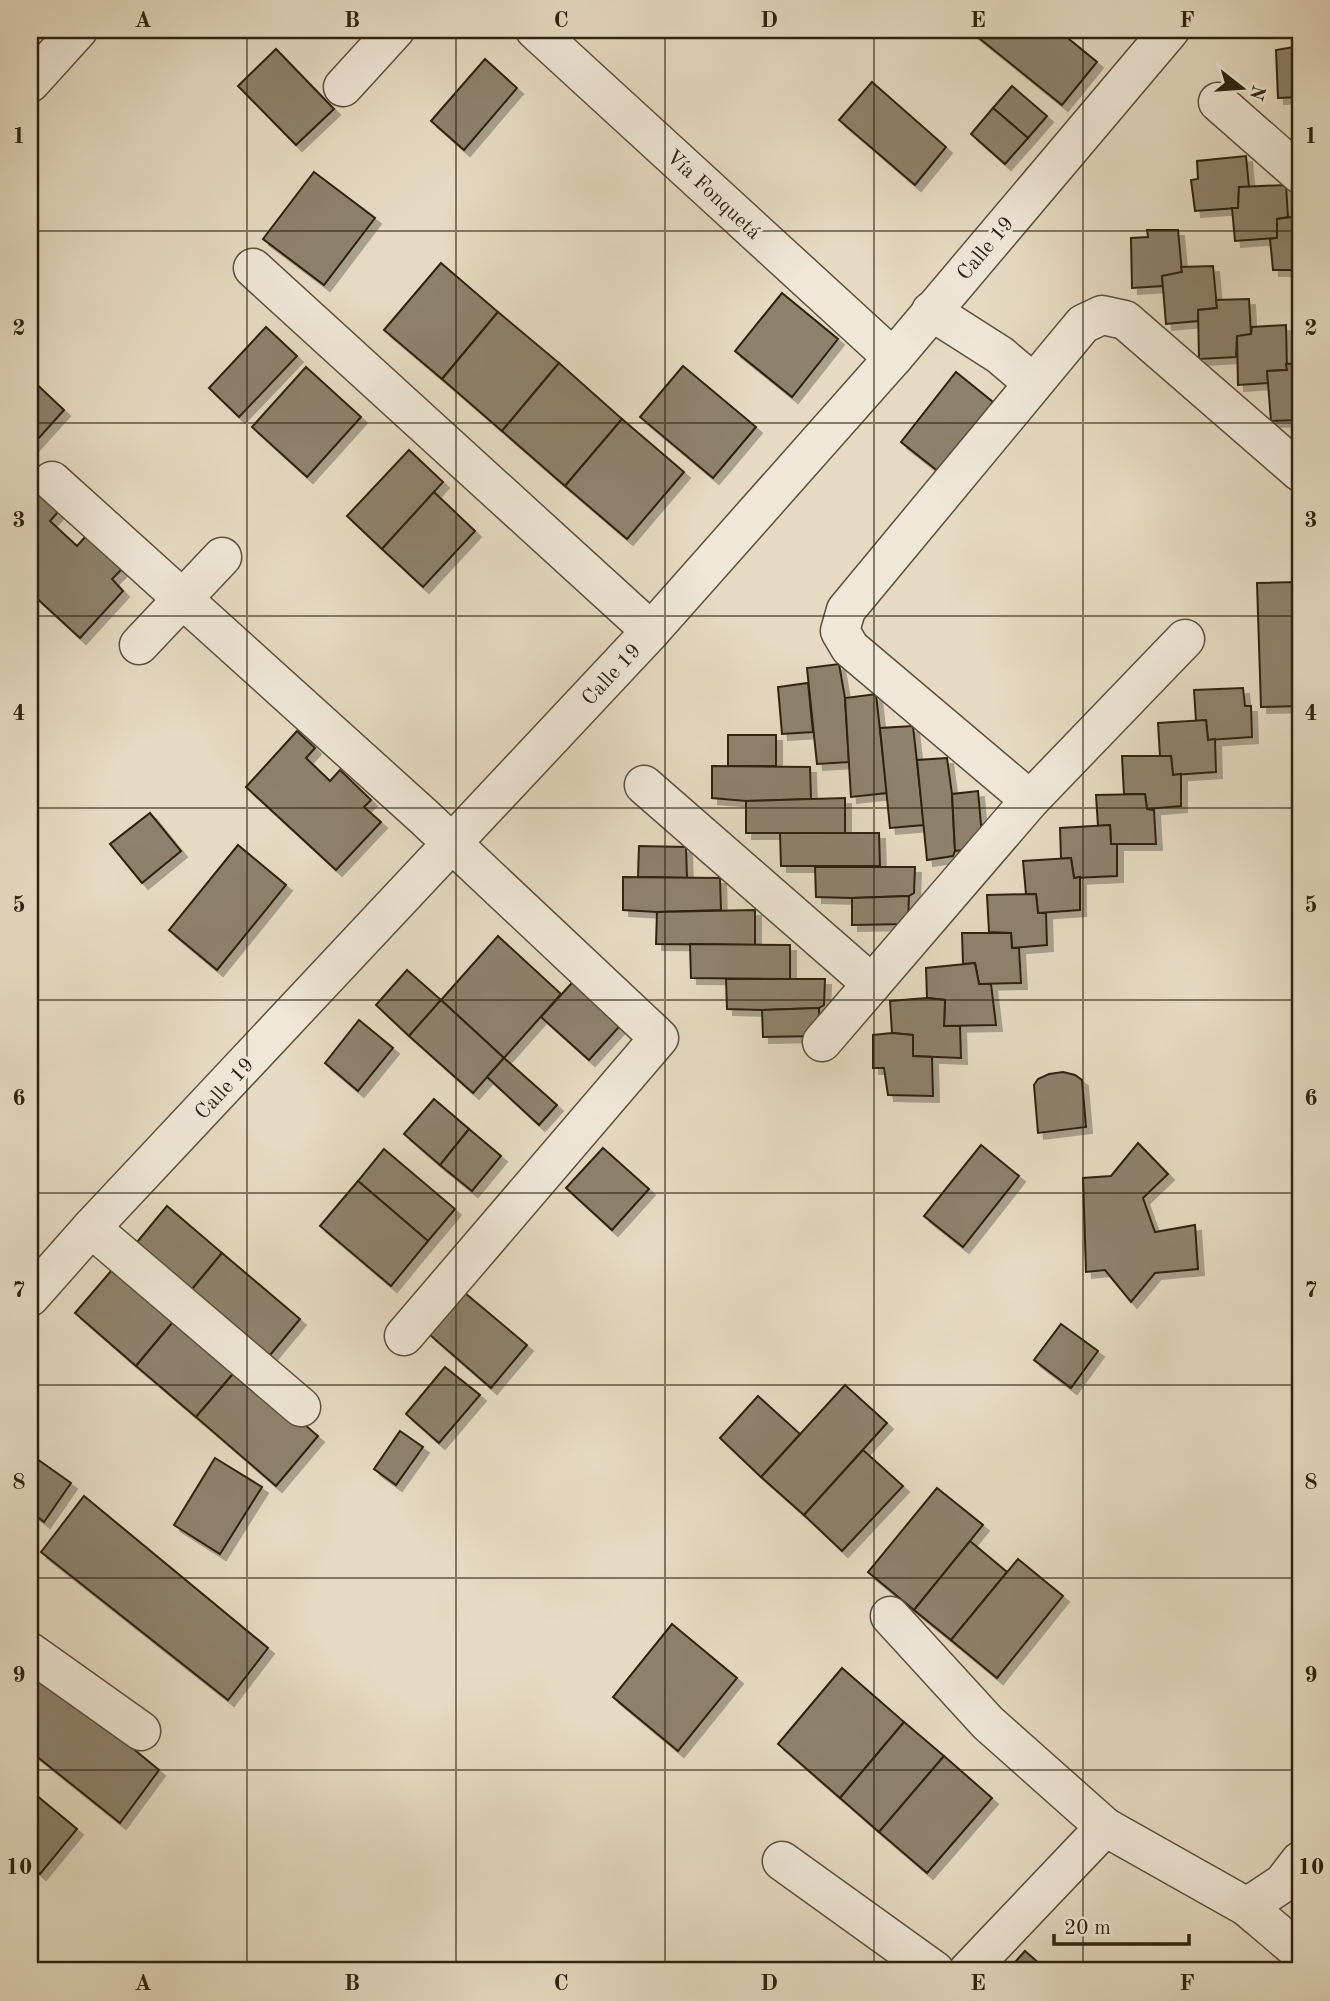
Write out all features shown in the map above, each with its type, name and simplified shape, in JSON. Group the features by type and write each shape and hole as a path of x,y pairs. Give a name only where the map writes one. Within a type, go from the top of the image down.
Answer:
{"street":[{"path":"30,83 78,30"},
{"path":"342,88 395,30"},
{"name":"Vía Fonquetá","path":"535,30 893,358"},
{"name":"Calle 19","path":"30,1297 91,1228 651,631 893,358 1170,30"},
{"path":"1218,102 1300,174"},
{"path":"253,268 651,631"},
{"path":"931,311 1000,355 1033,383"},
{"path":"1030,800 850,648 840,631 846,610 1083,324 1102,315 1125,320 1300,472"},
{"path":"52,481 453,845 659,1038 404,1336"},
{"path":"139,645 222,557"},
{"path":"822,1042 1030,800 1185,639"},
{"path":"644,785 872,984"},
{"path":"91,1228 301,1407"},
{"path":"890,1616 988,1723 1105,1827 1247,1907 1300,1952"},
{"path":"30,1652 141,1731"},
{"path":"968,1971 1105,1827"},
{"path":"782,1861 935,1971"},
{"path":"1247,1907 1283,1882 1300,1861"}],"building":[{"path":"969,30 1058,30 1097,62 1062,105"},
{"path":"1293,41 1300,41 1300,97 1278,98 1276,50 1294,47"},
{"path":"276,49 334,109 296,145 238,86"},
{"path":"485,59 517,88 464,150 431,121"},
{"path":"872,82 946,147 915,185 839,120"},
{"path":"1012,86 1047,116 1028,138 993,108"},
{"path":"993,108 1028,138 1005,164 971,134"},
{"path":"1246,156 1249,187 1239,187 1238,208 1195,211 1191,180 1198,179 1197,161"},
{"path":"314,172 375,218 324,285 263,239"},
{"path":"1286,185 1288,217 1277,219 1277,238 1235,241 1232,208 1238,208 1239,187"},
{"path":"1300,216 1300,270 1273,270 1270,239 1277,238 1277,219"},
{"path":"1147,230 1178,230 1182,272 1162,276 1163,286 1132,288 1131,238 1148,237"},
{"path":"441,263 498,312 442,379 384,330"},
{"path":"1213,266 1217,308 1198,310 1198,321 1166,324 1162,276 1182,272 1181,267"},
{"path":"782,293 838,339 792,397 735,351"},
{"path":"1249,299 1251,334 1237,336 1236,357 1199,359 1198,310 1217,308 1216,300"},
{"path":"498,312 559,363 502,431 442,379"},
{"path":"1286,325 1287,370 1267,371 1268,383 1238,385 1237,336 1251,334 1252,327"},
{"path":"266,327 297,356 239,417 209,388"},
{"path":"559,363 622,419 565,486 502,431"},
{"path":"1300,363 1300,420 1271,421 1267,371 1287,370 1286,364"},
{"path":"683,366 756,427 713,478 640,417"},
{"path":"306,367 361,417 307,477 252,427"},
{"path":"956,372 993,402 939,472 901,442"},
{"path":"30,378 64,410 30,448"},
{"path":"622,419 684,472 627,539 565,486"},
{"path":"409,450 443,482 382,549 347,516"},
{"path":"30,487 58,512 50,521 77,546 86,536 122,569 112,579 123,591 80,638 30,592"},
{"path":"434,492 475,531 423,587 382,549"},
{"path":"1300,582 1300,706 1261,707 1257,583"},
{"path":"839,664 845,698 849,762 817,764 807,668"},
{"path":"808,683 813,732 782,734 778,687"},
{"path":"1243,688 1245,706 1251,706 1252,737 1208,740 1206,720 1196,721 1194,690"},
{"path":"876,694 887,793 851,797 845,698"},
{"path":"1206,720 1208,740 1215,739 1216,772 1173,775 1171,756 1160,756 1158,723"},
{"path":"913,726 924,825 890,828 880,728"},
{"path":"297,731 315,748 306,758 330,781 340,770 371,800 364,807 381,822 336,870 246,787"},
{"path":"728,735 776,735 776,766 728,766"},
{"path":"1122,756 1171,756 1173,775 1181,774 1181,806 1147,809 1145,794 1124,794"},
{"path":"947,758 955,851 953,856 927,860 917,760"},
{"path":"712,766 810,767 811,799 746,801 712,798"},
{"path":"978,791 983,847 955,851 952,794"},
{"path":"1145,794 1147,809 1154,810 1156,844 1111,844 1110,825 1098,826 1096,795"},
{"path":"845,798 845,833 746,833 746,801"},
{"path":"150,813 181,851 142,883 110,844"},
{"path":"1110,825 1111,844 1117,844 1117,876 1074,878 1071,858 1061,859 1060,828"},
{"path":"780,833 879,833 880,866 781,866"},
{"path":"238,845 286,885 217,970 169,930"},
{"path":"639,846 686,847 687,878 638,877"},
{"path":"1071,858 1074,878 1080,877 1080,910 1038,913 1036,894 1026,894 1023,861"},
{"path":"815,867 915,867 914,893 909,896 816,897"},
{"path":"623,877 720,878 721,910 623,910"},
{"path":"1036,894 1038,913 1046,913 1047,945 1012,948 1011,933 989,932 987,895"},
{"path":"909,896 908,924 852,925 852,898"},
{"path":"755,910 755,945 656,944 657,912"},
{"path":"962,933 1011,933 1012,948 1019,948 1021,983 979,984 975,963 963,964"},
{"path":"498,936 561,994 504,1058 441,1000"},
{"path":"690,944 790,945 790,979 691,978"},
{"path":"975,963 979,984 991,984 996,1025 944,1026 945,1000 927,998 926,968"},
{"path":"407,970 441,1000 409,1036 376,1005"},
{"path":"579,975 627,1018 589,1060 541,1017"},
{"path":"726,979 825,979 824,1005 819,1008 727,1009"},
{"path":"927,998 945,1000 944,1026 960,1026 961,1058 913,1056 913,1035 892,1033 890,1001"},
{"path":"441,1000 504,1058 473,1093 409,1036"},
{"path":"819,1008 819,1036 763,1037 762,1010"},
{"path":"359,1020 393,1048 358,1091 325,1063"},
{"path":"873,1035 913,1035 913,1056 932,1057 933,1096 888,1095 884,1068 873,1068"},
{"path":"504,1058 557,1105 539,1125 487,1077"},
{"path":"1063,1072 1082,1080 1086,1127 1038,1133 1034,1085 1038,1079 1049,1074"},
{"path":"434,1099 469,1129 440,1165 404,1134"},
{"path":"469,1129 501,1156 472,1191 440,1165"},
{"path":"1138,1143 1168,1174 1143,1198 1155,1232 1195,1225 1198,1269 1155,1273 1131,1302 1105,1270 1086,1272 1083,1178 1111,1176"},
{"path":"981,1145 1019,1176 963,1247 924,1216"},
{"path":"603,1148 649,1189 612,1230 566,1188"},
{"path":"384,1149 455,1209 428,1241 358,1181"},
{"path":"358,1181 428,1241 391,1286 320,1226"},
{"path":"167,1206 222,1253 183,1300 128,1253"},
{"path":"222,1253 300,1319 261,1366 183,1300"},
{"path":"117,1264 178,1316 136,1366 75,1313"},
{"path":"465,1293 527,1345 491,1388 430,1335"},
{"path":"178,1316 238,1368 196,1417 136,1366"},
{"path":"1061,1324 1098,1351 1071,1388 1034,1360"},
{"path":"445,1367 480,1395 439,1443 406,1414"},
{"path":"238,1368 318,1436 276,1486 196,1417"},
{"path":"845,1385 887,1423 804,1515 761,1477"},
{"path":"758,1396 800,1434 761,1477 720,1438"},
{"path":"400,1431 423,1447 396,1485 374,1469"},
{"path":"863,1450 903,1486 842,1551 804,1515"},
{"path":"30,1454 71,1483 44,1522 30,1511"},
{"path":"215,1458 262,1487 220,1554 174,1525"},
{"path":"937,1488 983,1525 914,1610 868,1572"},
{"path":"84,1496 268,1648 228,1700 41,1552"},
{"path":"970,1541 1007,1572 951,1640 914,1610"},
{"path":"1018,1559 1063,1596 997,1678 951,1640"},
{"path":"672,1624 737,1678 678,1751 613,1697"},
{"path":"30,1664 159,1770 120,1823 30,1751"},
{"path":"842,1668 904,1722 840,1798 778,1744"},
{"path":"904,1722 944,1756 879,1832 840,1798"},
{"path":"944,1756 992,1798 927,1873 879,1832"},
{"path":"30,1790 77,1829 40,1874 30,1865"},
{"path":"1025,1951 1048,1971 1007,1971"}]}
